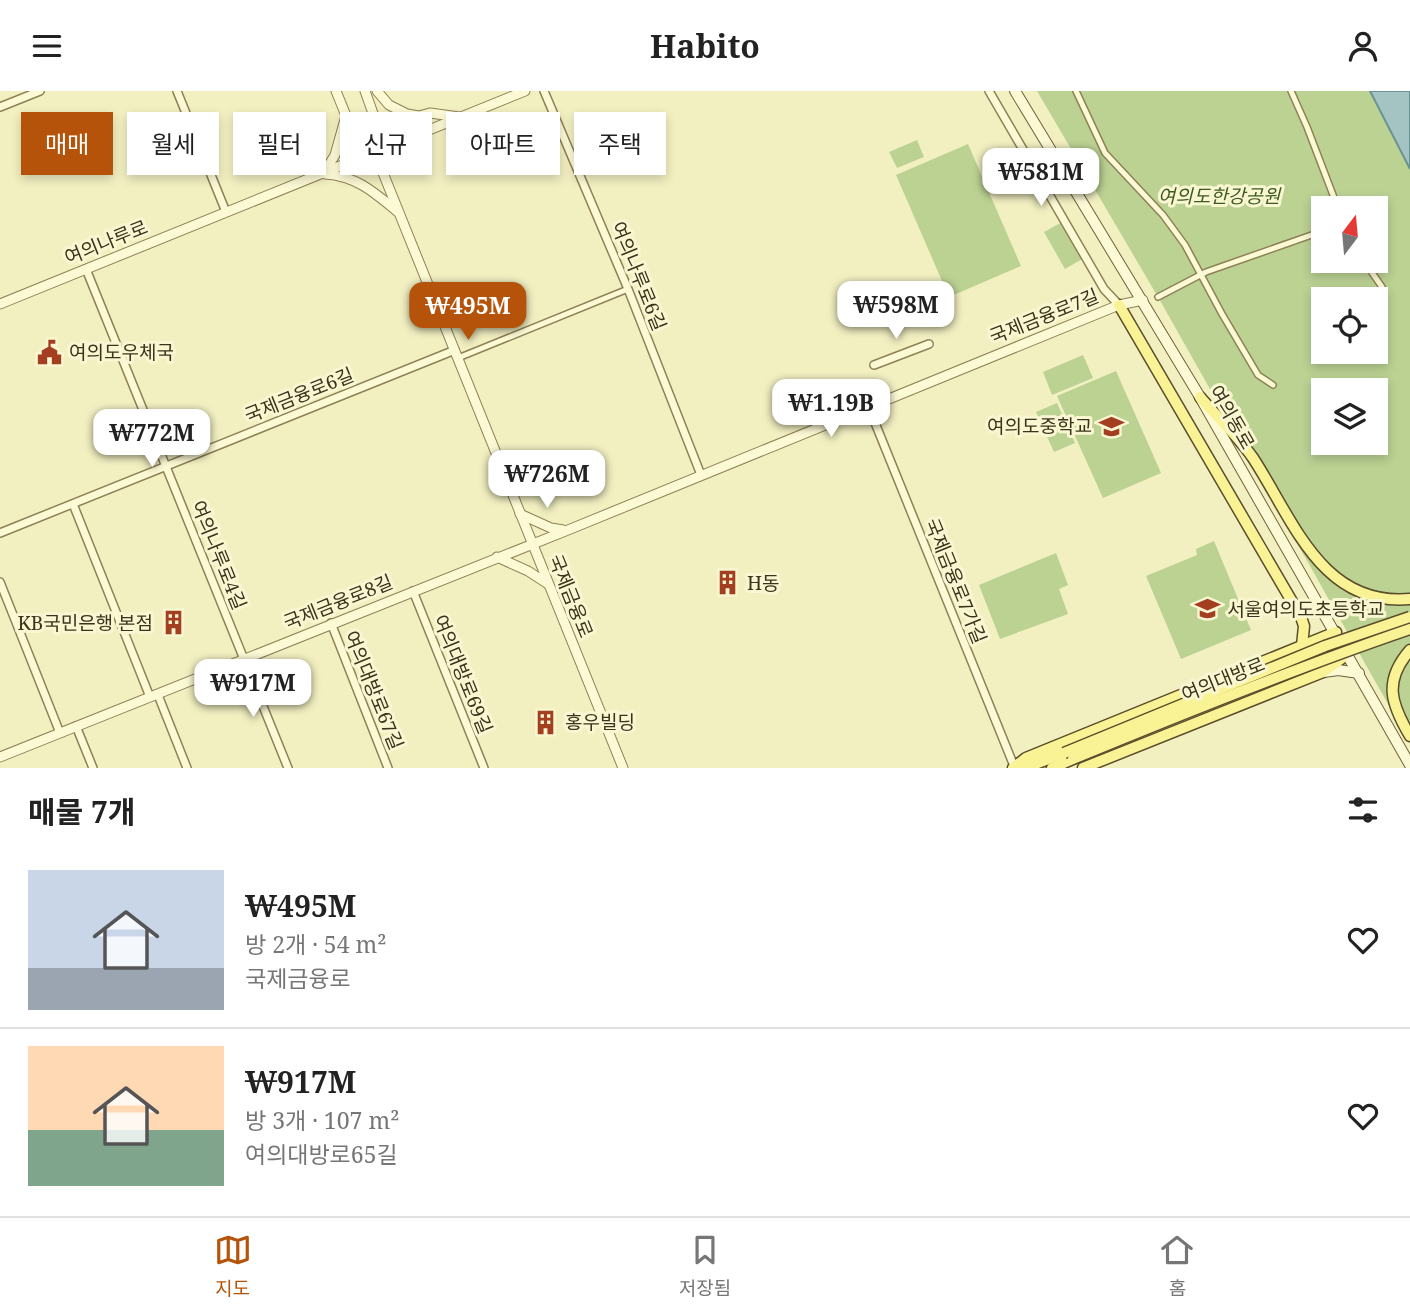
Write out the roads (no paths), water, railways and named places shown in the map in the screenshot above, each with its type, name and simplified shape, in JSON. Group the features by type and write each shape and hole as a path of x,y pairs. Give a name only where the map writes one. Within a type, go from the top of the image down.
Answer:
{"main road":[{"name":"여의동로","path":"1015,91 1200,397 1410,765"},
{"path":"1119,305 1301,617 1304,626 1302,646"},
{"path":"1200,397 1251,455 1308,547 1330,574 1357,592 1385,599 1410,599"},
{"path":"1068,756 1325,646 1410,617"},
{"name":"여의대방로","path":"1017,768 1068,756 1410,629"},
{"path":"1017,768 1026,758 1336,632"},
{"path":"1410,650 1401,660 1393,681 1394,706 1410,736"},
{"path":"1324,672 1346,651"},
{"path":"1083,768 1324,672 1338,670 1359,673"},
{"name":"여의대방로","path":"1052,768 1068,756"}],"street":[{"path":"0,107 40,91"},
{"path":"177,91 226,212"},
{"name":"국제금융로","path":"336,91 344,112"},
{"name":"국제금융로","path":"365,91 372,112"},
{"path":"377,91 389,105 407,114 446,115"},
{"name":"여의나루로","path":"473,112 525,91"},
{"name":"여의나루로6길","path":"544,91 628,289 701,475"},
{"path":"989,91 1104,289 1119,305"},
{"path":"1076,91 1105,153 1176,231 1258,375 1273,385"},
{"path":"1291,91 1333,196"},
{"path":"326,171 335,155 340,137"},
{"path":"326,174 338,175 364,185 399,213"},
{"name":"여의나루로","path":"0,304 321,175"},
{"name":"국제금융로","path":"384,175 623,768"},
{"path":"1158,297 1201,274 1311,235"},
{"name":"여의나루로4길","path":"86,269 288,768"},
{"path":"1372,273 1382,287"},
{"path":"457,354 628,289"},
{"name":"국제금융로7길","path":"531,544 1119,305 1143,300"},
{"path":"874,365 929,344"},
{"name":"국제금융로6길","path":"0,533 166,465 457,354"},
{"name":"국제금융로7가길","path":"869,408 1017,768"},
{"path":"73,504 187,768"},
{"path":"520,514 551,528 568,530"},
{"name":"국제금융로8길","path":"0,757 531,544"},
{"path":"497,557 528,571 548,584"},
{"path":"0,582 60,733"},
{"name":"여의대방로69길","path":"413,591 484,768"},
{"name":"여의대방로67길","path":"331,623 388,768"},
{"path":"76,726 93,768"}],"water":[{"path":"1370,91 1410,91 1410,169"}],"place":[{"name":"여의도우체국","path":"49,352"},
{"name":"여의도중학교","path":"1112,426"},
{"name":"H동","path":"727,583"},
{"name":"서울여의도초등학교","path":"1207,609"},
{"name":"KB국민은행 본점","path":"173,623"},
{"name":"홍우빌딩","path":"545,722"}],"park label":[{"name":"여의도한강공원","path":"1219,196"}]}
